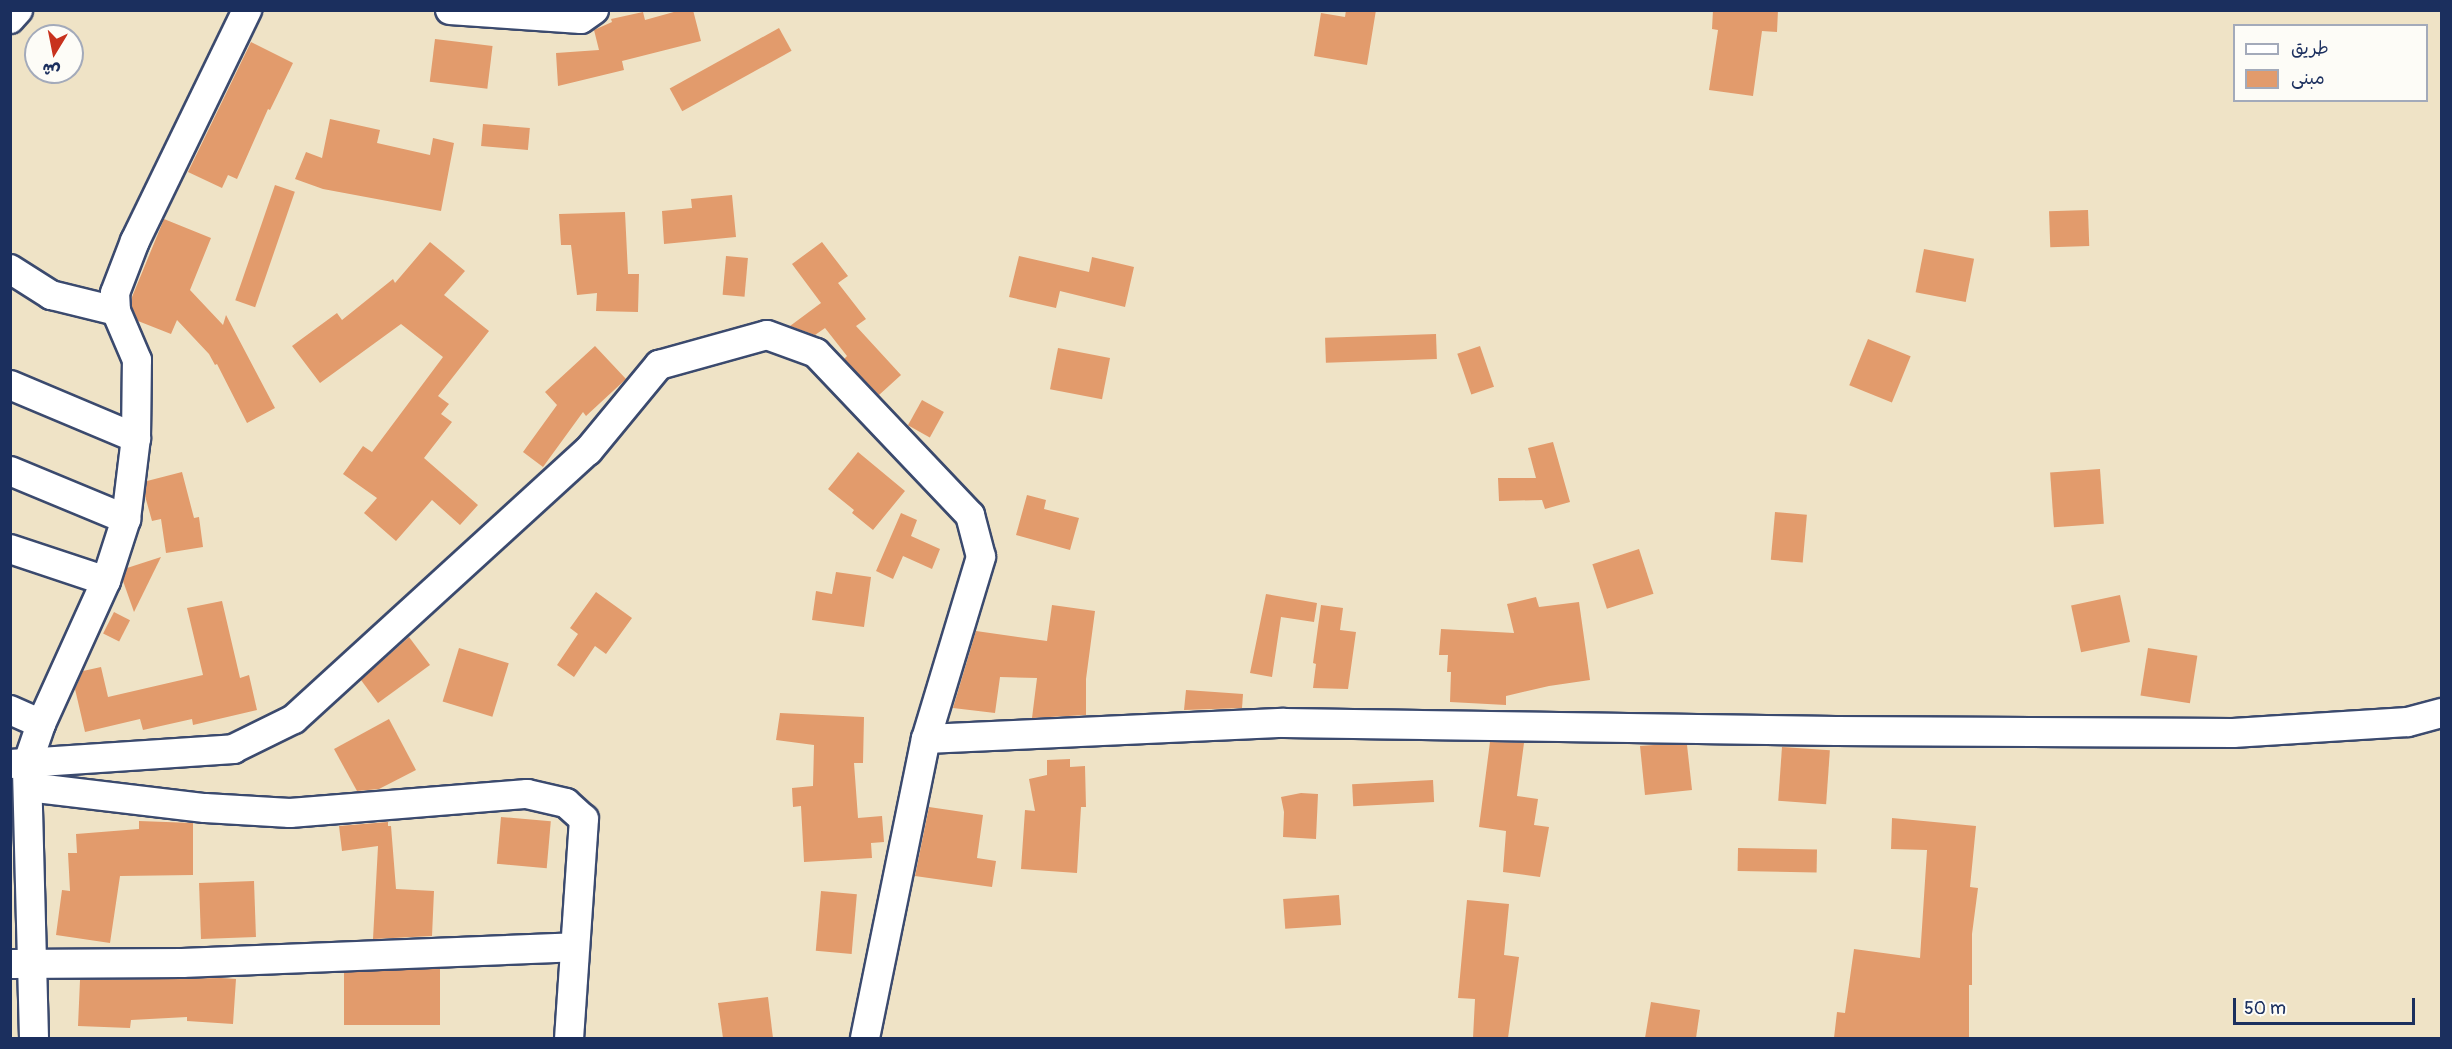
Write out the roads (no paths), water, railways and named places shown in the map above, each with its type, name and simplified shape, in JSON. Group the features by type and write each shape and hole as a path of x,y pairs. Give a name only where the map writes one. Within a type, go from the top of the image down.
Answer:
{"street":[{"path":"10,19 18,10"},
{"path":"26,1028 21,963 22,772 41,724 106,581 126,519 136,438 137,360 116,311 115,293 124,266 247,10"},
{"path":"450,10 581,19 594,10"},
{"path":"10,269 51,295 116,311"},
{"path":"22,772 233,748 294,720 588,451 659,365 766,335 816,353 970,515 981,557 926,739 865,1038"},
{"path":"10,386 136,438"},
{"path":"10,471 126,519"},
{"path":"10,549 106,581"},
{"path":"10,710 41,724"},
{"path":"926,739 1284,723 1848,732 2233,734 2408,722 2442,713"},
{"path":"22,772 205,808 290,813 527,794 566,803 584,819 569,1038"},
{"path":"21,963 182,963 575,947"}]}
